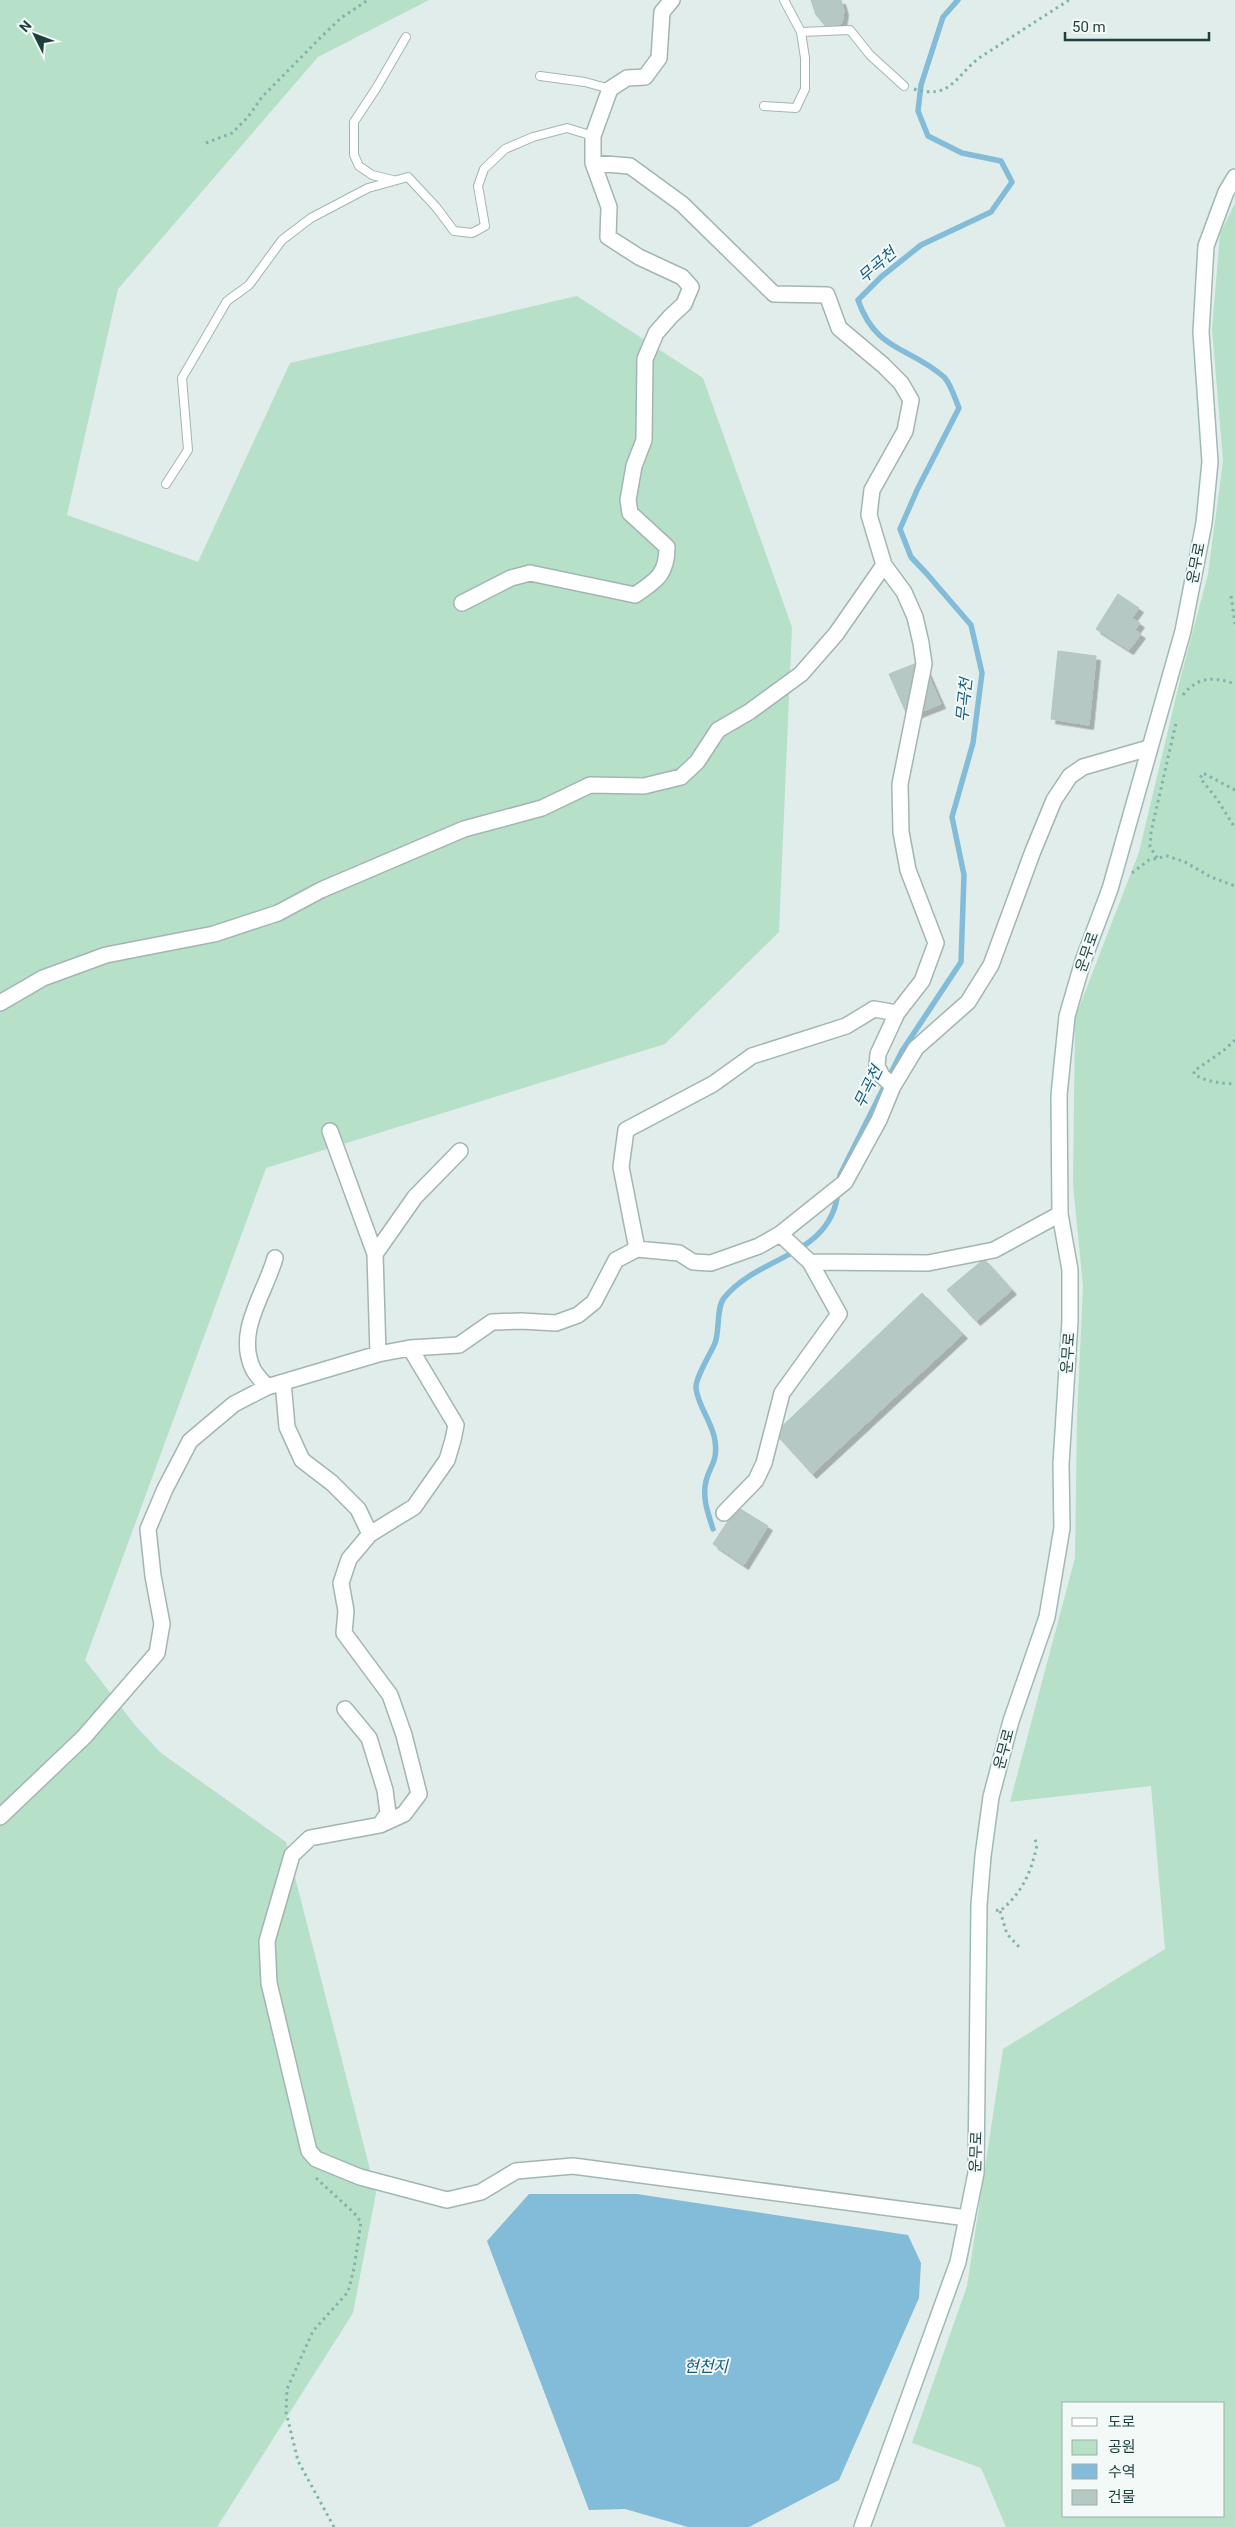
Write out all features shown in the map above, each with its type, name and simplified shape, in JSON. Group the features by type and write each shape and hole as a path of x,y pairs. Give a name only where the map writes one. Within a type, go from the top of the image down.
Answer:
{"street":[{"path":"462,603 511,578 530,574 635,595 653,583 667,564 667,547 630,513 628,500 634,466 644,440 645,359 656,333 670,316 684,304 691,287 682,277 639,257 608,237 609,206 593,163 594,136 610,89 627,78 645,77 659,58 662,12 672,0"},
{"path":"593,163 630,166 682,204 774,294 827,295 839,328 884,365 900,382 910,400 905,431 872,490 869,515 884,565 904,592 915,617 922,650 924,664 919,697 900,784 901,832 908,870 936,943 922,981 897,1012 878,1054 877,1066 888,1081"},
{"name":"운무로","path":"862,2527 958,2262 976,2173 979,1905 991,1797 1011,1721 1047,1616 1062,1528 1061,1464 1070,1321 1070,1270 1060,1214 1059,1095 1067,1016 1083,961 1110,889 1182,631 1204,523 1210,462 1201,332 1206,246 1226,192 1235,177"},
{"path":"0,1003 43,978 106,955 214,934 278,913 321,890 464,829 542,808 590,785 644,786 680,777 697,762 718,730 749,712 801,674 836,634 884,565"},
{"path":"0,1817 84,1737 157,1652 162,1624 153,1576 148,1529 161,1497 190,1441 234,1404 267,1387 378,1354 410,1348 459,1345 492,1322 522,1320 556,1322 578,1315 594,1302 616,1260 637,1249 679,1253 693,1262 711,1263 759,1246 780,1234 845,1182 879,1120 888,1081 916,1048 968,1002 991,965 1032,851 1054,800 1070,776 1082,767 1149,748"},
{"path":"637,1249 621,1167 626,1130 713,1084 752,1056 846,1026 874,1010 897,1012"},
{"path":"330,1130 375,1254 378,1354"},
{"path":"375,1254 415,1196 460,1151"},
{"path":"810,1262 928,1262 966,1256 994,1250 1060,1214"},
{"path":"724,1513 756,1480 764,1463 782,1393 839,1314 810,1262 780,1234"},
{"path":"267,1387 253,1370 246,1344 257,1301 275,1258"},
{"path":"410,1348 456,1425 453,1440 447,1460 414,1507 370,1534 348,1559 341,1583 346,1611 344,1633 390,1695 404,1735 419,1794 404,1814 380,1825 310,1838 292,1855 267,1941 269,1983 309,2151 316,2160 360,2176 447,2200 481,2192 516,2171 574,2166 967,2218"},
{"path":"283,1382 287,1427 302,1460 332,1483 358,1509 370,1534"},
{"path":"345,1709 369,1738 385,1790 388,1813 380,1825"}],"lane":[{"path":"764,106 796,108 804,90 805,58 801,32 784,0"},
{"path":"801,32 850,30 870,55 904,86"},
{"path":"395,181 372,175 359,166 354,155 354,122 406,37"},
{"path":"540,76 586,82 610,89"},
{"path":"166,484 188,450 182,378 227,300 248,285 282,240 311,218 368,188 408,177 436,206 454,231 472,232 485,226 478,186 484,169 505,149 533,137 567,128 594,136"}],"path":[{"path":"206,143 232,133 248,117 262,97 322,36 341,18 368,0"},
{"path":"929,93 945,89 958,80 968,67 979,58 1069,0"},
{"path":"1231,596 1235,624"},
{"path":"1183,696 1190,686 1208,678 1222,679 1235,684"},
{"path":"1156,858 1150,847 1152,832 1178,716"},
{"path":"1235,790 1203,773 1200,778 1217,799 1235,828"},
{"path":"1110,889 1149,860 1167,856 1185,862 1211,877 1235,886"},
{"path":"1235,1040 1223,1051 1194,1071 1194,1074 1200,1078 1216,1082 1235,1084"},
{"path":"1000,1911 1026,1884 1037,1845 1035,1839"},
{"path":"979,1905 1000,1911"},
{"path":"1000,1911 1007,1934 1020,1948"},
{"path":"314,2177 354,2213 361,2222 358,2249 348,2292 313,2331 288,2389 286,2412 298,2461 334,2527"}],"green space":[{"path":"0,0 429,0 318,57 118,289 67,515 198,562 290,363 577,296 703,378 792,627 779,932 665,1044 266,1168 85,1660 134,1724 161,1753 286,1842 376,2193 353,2313 217,2527 0,2527"},
{"path":"1235,203 1235,2527 1006,2527 981,2468 912,2443 967,2286 1003,2049 1165,1949 1151,1786 1010,1802 1075,1558 1077,1417 1083,1286 1073,1185 1075,1018 1139,852 1181,676 1208,574 1223,461 1212,329 1220,234"}],"water":[{"name":"현천지","path":"529,2194 637,2194 908,2235 921,2263 919,2298 839,2480 749,2527 688,2527 625,2509 589,2510 487,2241"}],"building":[{"path":"811,0 841,0 844,11 842,23 828,29 816,15"},
{"path":"1118,594 1139,608 1132,618 1140,623 1135,630 1141,634 1129,650 1096,629"},
{"path":"1058,651 1096,656 1089,725 1051,719"},
{"path":"922,661 941,704 908,717 889,674"},
{"path":"984,1259 1012,1290 976,1321 947,1290"},
{"path":"922,1293 963,1334 812,1474 775,1433"},
{"path":"737,1507 768,1526 744,1565 713,1544"}],"waterway":[{"name":"무곡천","path":"839,1182 840,1175 902,1051 961,962 964,875 952,817 973,743 982,673 971,625 911,557 900,529 918,488 959,408 951,388 944,377 884,339 874,330 865,317 858,300 881,277 921,245 991,212 1012,182 1001,161 962,153 928,136 918,111 921,85 943,17 958,0"},
{"name":"무곡천","path":"713,1529 706,1505 705,1487 715,1459 716,1448 714,1434 697,1395 696,1384 715,1343 720,1307 724,1298 738,1284 755,1272 808,1243 822,1230 833,1213 838,1191"}]}
